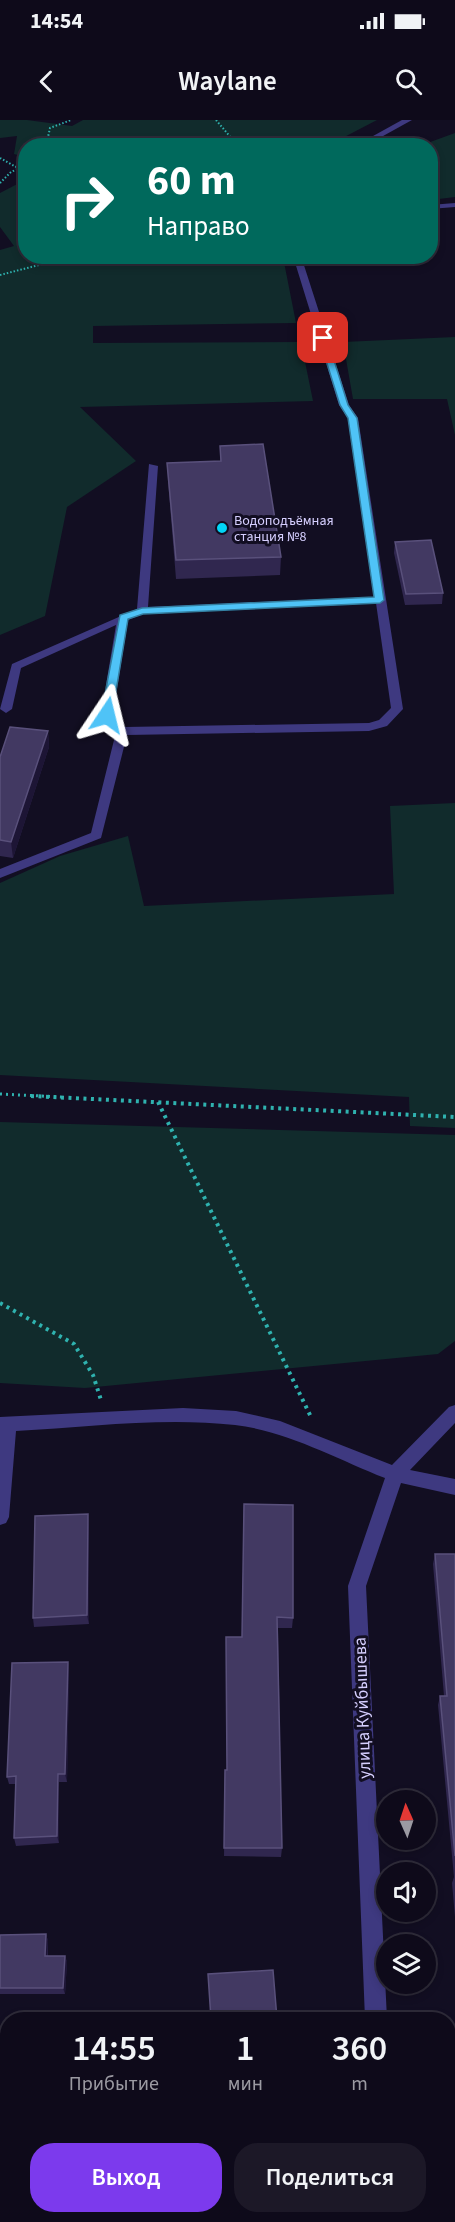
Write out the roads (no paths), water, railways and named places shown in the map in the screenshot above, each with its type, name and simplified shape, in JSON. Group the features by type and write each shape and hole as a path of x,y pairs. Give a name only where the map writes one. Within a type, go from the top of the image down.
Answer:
{"street":[{"path":"373,138 408,120"},
{"path":"438,206 455,205"},
{"path":"123,618 107,715 122,731 369,728 383,723 397,709 353,418 344,405 300,264"},
{"path":"142,611 153,466"},
{"path":"6,709 16,666 142,611 380,600"},
{"path":"0,874 97,835 122,731"},
{"path":"395,1474 455,1412"},
{"path":"0,1517 4,1424 183,1415 236,1418 280,1428 395,1474 455,1487"},
{"name":"улица Куйбышева","path":"376,2012 357,1586 395,1474"}],"place":[{"name":"Водоподъёмная станция №8","path":"222,528"}]}
